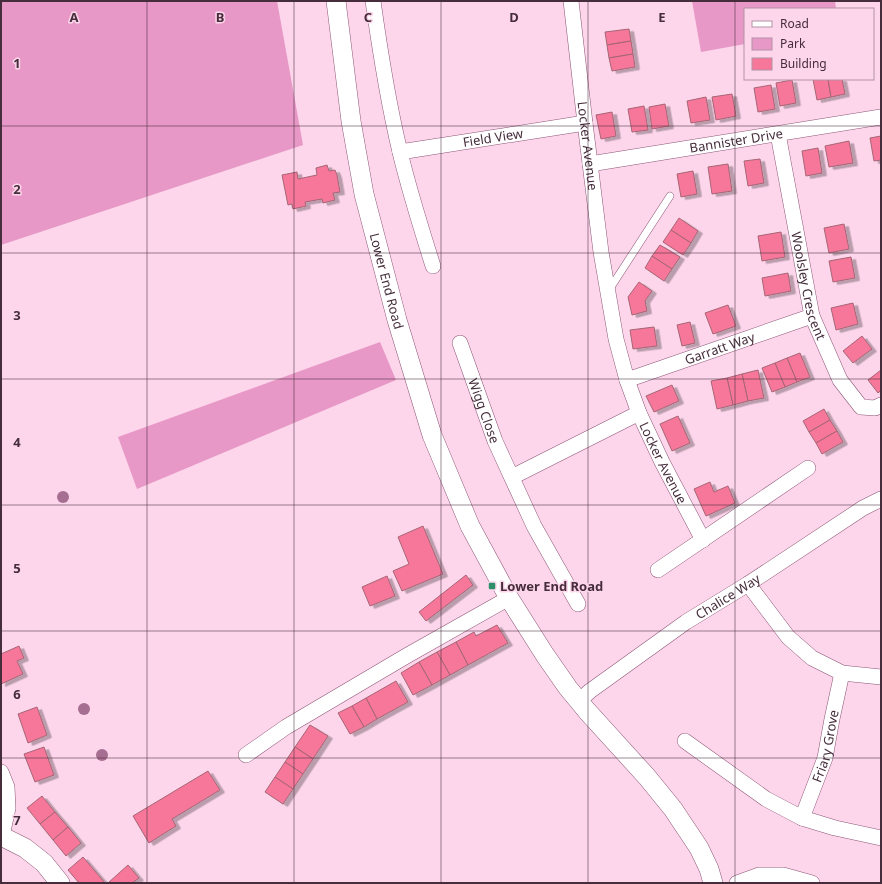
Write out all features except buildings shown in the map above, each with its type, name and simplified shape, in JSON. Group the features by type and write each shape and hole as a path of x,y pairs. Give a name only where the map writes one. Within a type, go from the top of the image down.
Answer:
{"street":[{"name":"Lower End Road","path":"336,1 351,121 364,194 399,327 432,435 470,526 509,598 545,655 578,701 647,777 676,814 699,848 709,869 713,883"},
{"path":"373,1 400,152 414,206 433,266"},
{"name":"Locker Avenue","path":"572,1 601,252 616,339 627,380 639,413 662,462 703,540"},
{"name":"Bannister Drive","path":"590,164 881,117"},
{"name":"Field View","path":"400,152 585,123"},
{"name":"Woolsley Crescent","path":"778,134 812,316 840,380 861,407 875,408 881,406"},
{"name":"Garratt Way","path":"627,380 812,316"},
{"name":"Wigg Close","path":"460,343 495,441 534,526 578,604"},
{"path":"512,477 639,413"},
{"path":"658,570 808,468"},
{"name":"Chalice Way","path":"578,701 686,622 748,584 863,508 881,499"},
{"path":"748,584 788,637 812,658 842,673 881,677"},
{"path":"246,755 286,727 408,655 509,598"},
{"name":"Friary Grove","path":"802,818 825,758 842,673"},
{"path":"685,741 766,798 802,818 835,828 881,838"},
{"path":"1,772 7,787 8,808 2,836 25,848 44,863 60,883"},
{"path":"737,883 759,875 783,875 812,883"}],"lane":[{"path":"608,290 670,196"}],"green space":[{"path":"1,1 277,1 303,145 1,245"},
{"path":"692,1 835,1 836,8 744,8 744,44 701,52"},
{"path":"380,342 396,380 137,489 118,437"}],"place":[{"name":"Lower End Road","path":"492,586"}]}
